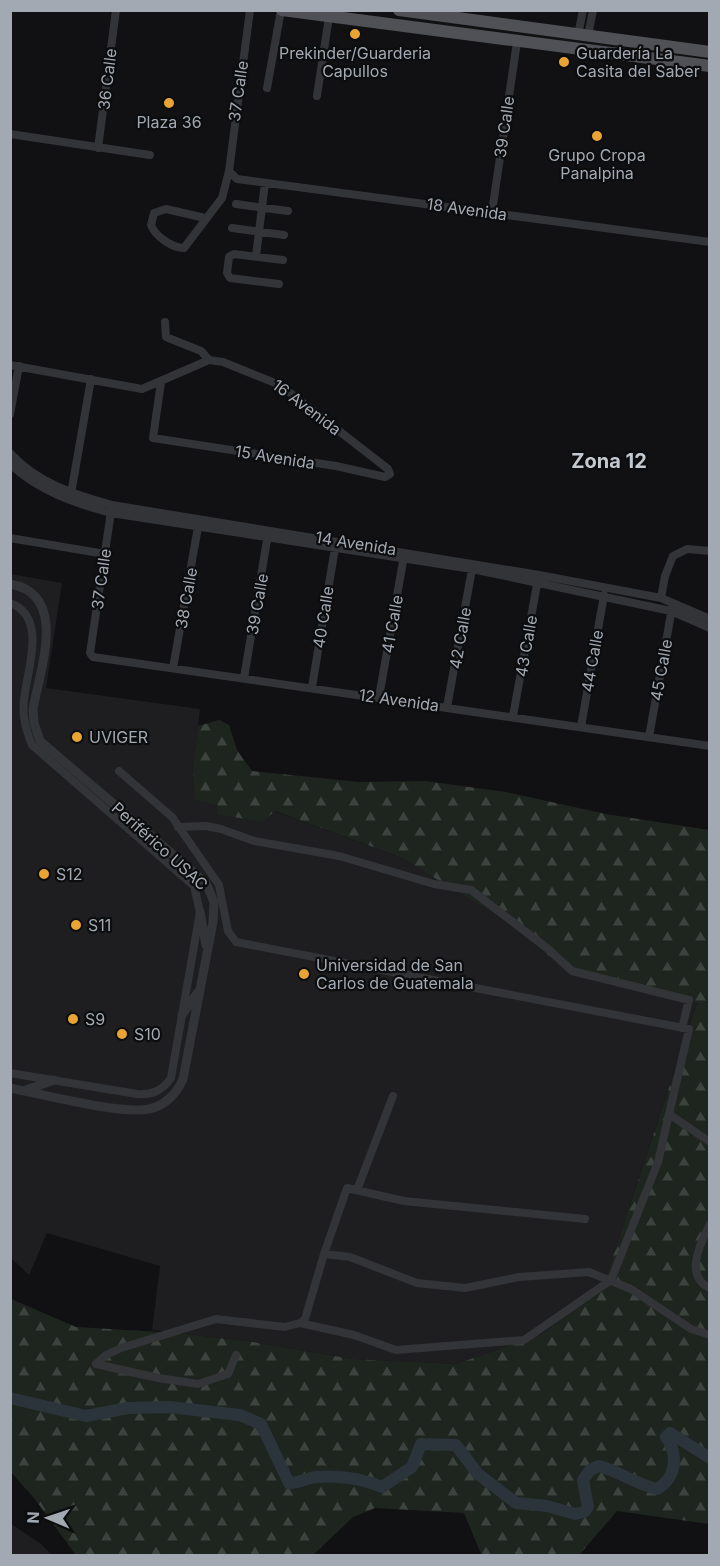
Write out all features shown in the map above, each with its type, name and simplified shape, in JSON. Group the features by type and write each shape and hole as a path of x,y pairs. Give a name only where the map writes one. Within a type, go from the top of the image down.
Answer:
{"main road":[{"path":"282,10 710,66"},
{"path":"300,13 313,10"},
{"path":"399,10 583,36 707,49"},
{"path":"575,48 583,36"}],"street":[{"name":"36 Calle","path":"98,148 116,10"},
{"name":"37 Calle","path":"205,218 159,210 154,213 151,225 159,236 177,248 184,248 205,218 217,209 229,171 250,10"},
{"path":"267,88 282,10"},
{"path":"583,10 583,36"},
{"path":"583,36 593,10"},
{"path":"317,96 329,17"},
{"name":"39 Calle","path":"492,212 517,42"},
{"path":"10,134 150,155"},
{"name":"18 Avenida","path":"229,171 237,179 710,242"},
{"path":"256,256 265,183"},
{"path":"236,204 288,211"},
{"path":"232,228 284,235"},
{"path":"279,284 228,277 231,254 283,260"},
{"name":"16 Avenida","path":"165,322 166,337 201,351 209,360 248,370 280,385 388,469"},
{"path":"10,414 15,366 142,389 209,360"},
{"path":"71,494 91,379"},
{"name":"15 Avenida","path":"161,382 153,438 336,466 385,477 390,474 388,469"},
{"name":"14 Avenida","path":"10,453 41,478 71,494 112,509 404,555 538,579 604,595 672,607 710,619"},
{"name":"14 Avenida","path":"10,464 38,485 68,501 198,527 269,533 335,548 404,555 472,569 662,598 672,607 710,628"},
{"name":"37 Calle","path":"90,653 112,509"},
{"name":"38 Calle","path":"173,668 198,527"},
{"name":"39 Calle","path":"244,678 269,533"},
{"path":"10,537 105,554"},
{"name":"40 Calle","path":"312,687 335,548"},
{"path":"662,598 670,561 676,553 687,549 710,551"},
{"name":"41 Calle","path":"380,698 404,555"},
{"name":"42 Calle","path":"447,707 472,569"},
{"name":"43 Calle","path":"513,716 538,579"},
{"name":"Periférico USAC","path":"10,584 34,593 45,612 47,627 33,709 34,723 40,741 206,883 214,902 183,1079 173,1096 158,1106 128,1110 10,1088"},
{"name":"44 Calle","path":"581,726 604,595"},
{"name":"Periférico USAC","path":"10,603 28,619 33,632 34,647 24,700 24,725 32,746 194,886 200,912 171,1078 156,1092 137,1094 10,1073"},
{"name":"45 Calle","path":"649,737 672,607"},
{"name":"12 Avenida","path":"90,653 96,658 312,687 710,746"},
{"path":"119,771 172,817 219,885 228,932 236,942 688,1029 658,1162 611,1280 524,1340 396,1350 354,1335 300,1323"},
{"path":"178,827 206,826 254,841 339,856 434,884 471,890 547,948 572,971 689,1000 682,1028"},
{"path":"200,912 207,950"},
{"path":"182,1015 200,989"},
{"path":"24,1090 54,1080"},
{"path":"357,1190 393,1096"},
{"path":"669,1114 710,1142"},
{"path":"236,1355 228,1374 198,1384 96,1364 106,1355 122,1348 216,1319 285,1327 306,1319 324,1254 347,1188 404,1200 585,1218"},
{"path":"710,1224 698,1248 695,1269 705,1286 710,1288"},
{"path":"324,1254 350,1257 417,1282 465,1288 519,1277 589,1272 631,1289 691,1329 710,1335"}],"shaded area":[{"name":"Universidad de San Carlos de Guatemala","path":"10,574 62,583 46,688 200,709 193,769 274,811 400,857 499,917 556,962 697,1002 603,1286 542,1334 456,1364 352,1359 253,1342 152,1330 160,1266 47,1233 29,1275 11,1258"},
{"path":"10,1523 41,1544 52,1555 11,1555"}],"green space":[{"path":"219,720 229,725 237,750 252,771 359,782 425,781 506,792 606,814 709,830 709,1524 617,1511 579,1555 482,1556 464,1513 375,1508 353,1517 313,1555 76,1555 34,1498 11,1472 11,1299 76,1327 177,1333 253,1342 352,1359 456,1364 542,1334 603,1286 697,1003 556,962 499,917 400,857 275,811 262,822 217,814 218,805 195,800 193,769 198,726"}],"waterway":[{"path":"10,1398 86,1416 128,1408 169,1407 240,1415 261,1424 289,1483 333,1476 358,1479 382,1487 412,1467 421,1444 456,1445 478,1474 516,1503 547,1506 575,1514 584,1512 588,1507 583,1480 590,1470 599,1466 649,1487 657,1489 663,1484 674,1466 673,1451 666,1437 670,1433 710,1458"}],"place":[{"name":"Prekinder/Guarderia Capullos","path":"355,34"},
{"name":"Guardería La Casita del Saber","path":"564,62"},
{"name":"Plaza 36","path":"169,103"},
{"name":"Grupo Cropa Panalpina","path":"597,136"},
{"name":"UVIGER","path":"77,737"},
{"name":"S12","path":"44,874"},
{"name":"S11","path":"76,925"},
{"name":"Universidad de San Carlos de Guatemala","path":"304,974"},
{"name":"S9","path":"73,1019"},
{"name":"S10","path":"122,1034"}],"district":[{"name":"Zona 12","path":"609,461"}]}
